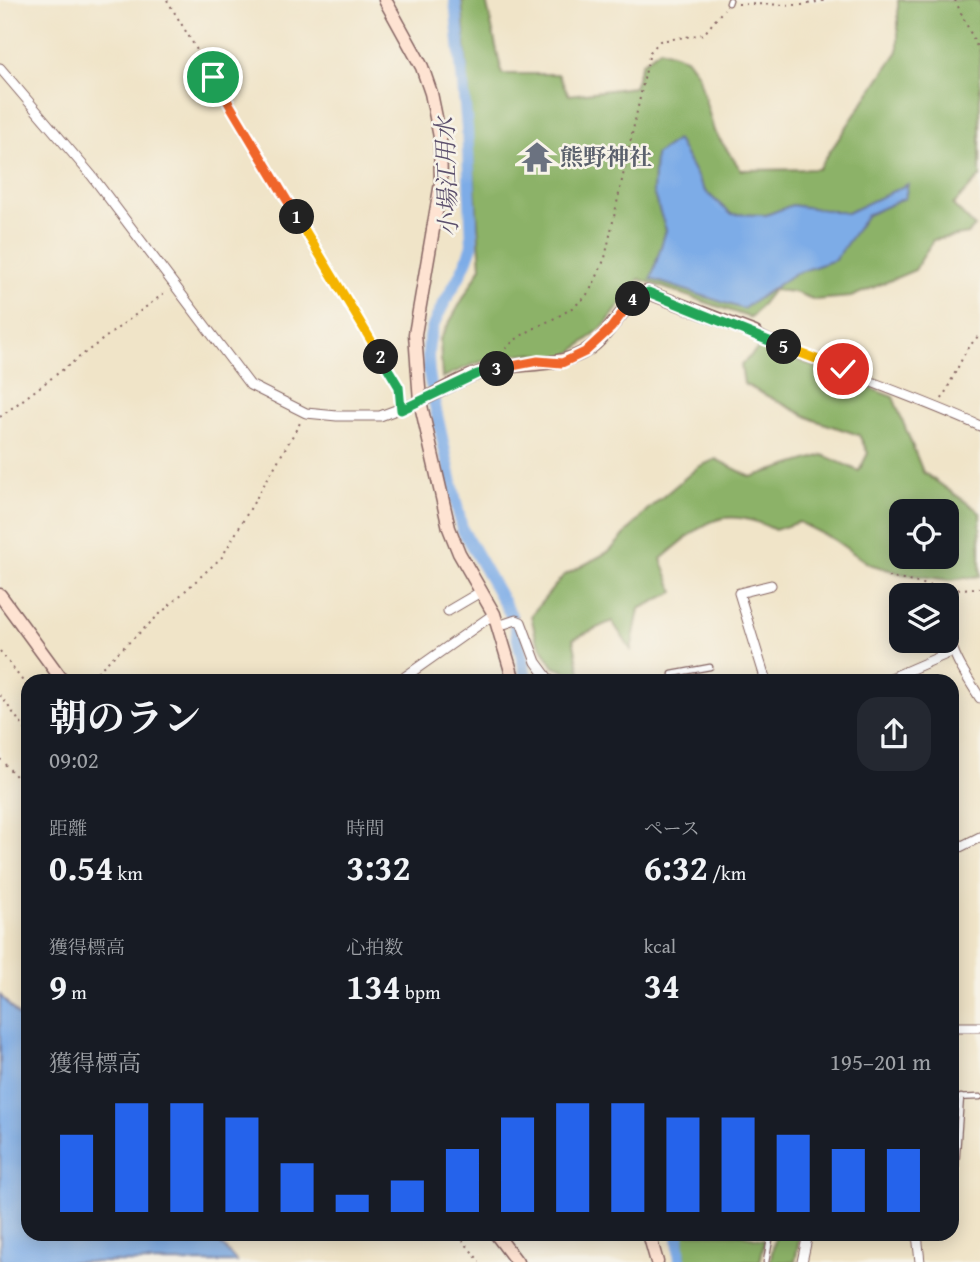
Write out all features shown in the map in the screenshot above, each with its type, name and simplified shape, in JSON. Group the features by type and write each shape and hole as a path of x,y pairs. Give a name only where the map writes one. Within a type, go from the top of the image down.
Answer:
{"street":[{"path":"385,0 422,67 431,93 440,137 441,183 415,334 420,401 449,528 459,553 496,620 511,674"},
{"path":"0,68 92,176 250,385 306,413 380,416 401,410 491,370 538,361 562,363 585,352 611,328 634,299 648,292 755,333 798,355 939,406 980,426"},
{"path":"764,674 738,593 771,586"},
{"path":"448,611 482,591"},
{"path":"0,595 58,674"},
{"path":"409,674 468,631 496,620 521,622 536,662 545,674"},
{"path":"900,674 949,653"},
{"path":"952,653 980,698"},
{"path":"959,848 980,837"},
{"path":"959,1027 980,1027"},
{"path":"501,1241 517,1262"},
{"path":"651,1241 657,1262"},
{"path":"802,1262 806,1241"},
{"path":"918,1241 920,1262"}],"lane":[{"path":"672,674 710,667"},
{"path":"959,1125 961,1097 980,1097"},
{"path":"766,1262 770,1241"}],"path":[{"path":"167,0 399,387 401,410"},
{"path":"491,370 510,342 564,314 584,298 592,286 605,258 650,52 660,41 704,34 729,2 802,5 827,0"},
{"path":"955,0 980,53"},
{"path":"0,417 175,285"},
{"path":"939,406 967,349 980,334"},
{"path":"95,674 222,557 306,413"},
{"path":"888,577 918,583"},
{"path":"959,589 980,588"},
{"path":"0,651 21,679"},
{"path":"0,695 21,724"},
{"path":"0,758 21,781"},
{"path":"464,1241 480,1262"}],"green space":[{"path":"462,0 486,0 502,74 558,74 569,95 634,87 642,63 660,49 686,58 698,74 714,131 741,170 818,169 898,51 898,0 980,0 980,177 953,205 975,227 968,234 933,240 915,270 851,297 815,300 794,292 773,290 751,318 639,279 605,325 564,359 531,354 501,356 442,378 440,339 481,267"},
{"path":"761,346 893,397 923,472 980,512 980,576 950,580 903,574 869,564 833,539 799,522 775,530 740,518 726,518 701,527 661,559 674,592 639,609 631,650 612,621 573,639 580,674 554,667 536,638 531,615 563,576 610,551 647,510 698,467 716,459 751,477 823,455 859,471 868,453 859,435 814,420 744,384 741,365"},
{"path":"684,1241 765,1241 760,1262 685,1262"},
{"path":"774,1241 799,1241 795,1262 770,1262"}],"water":[{"path":"677,140 705,191 731,214 766,215 792,205 847,213 908,184 905,198 867,215 835,260 794,274 743,309 651,279 666,230 653,192 655,155"},
{"path":"0,995 21,1019 21,1241 218,1241 237,1262 0,1262"}],"waterway":[{"name":"小場江用水","path":"431,385 428,362 433,326 465,265 472,245 467,128 455,0"},
{"name":"小場江用水","path":"434,401 462,529 511,615"},
{"name":"小場江用水","path":"515,626 525,674"},
{"name":"小場江用水","path":"678,1241 680,1262"}],"place":[{"name":"熊野神社","path":"537,157"}],"route":[{"path":"213,77 399,387 401,410 477,374 538,361 562,363 585,352 611,328 634,299 648,292 755,333 798,355 843,369"}]}
